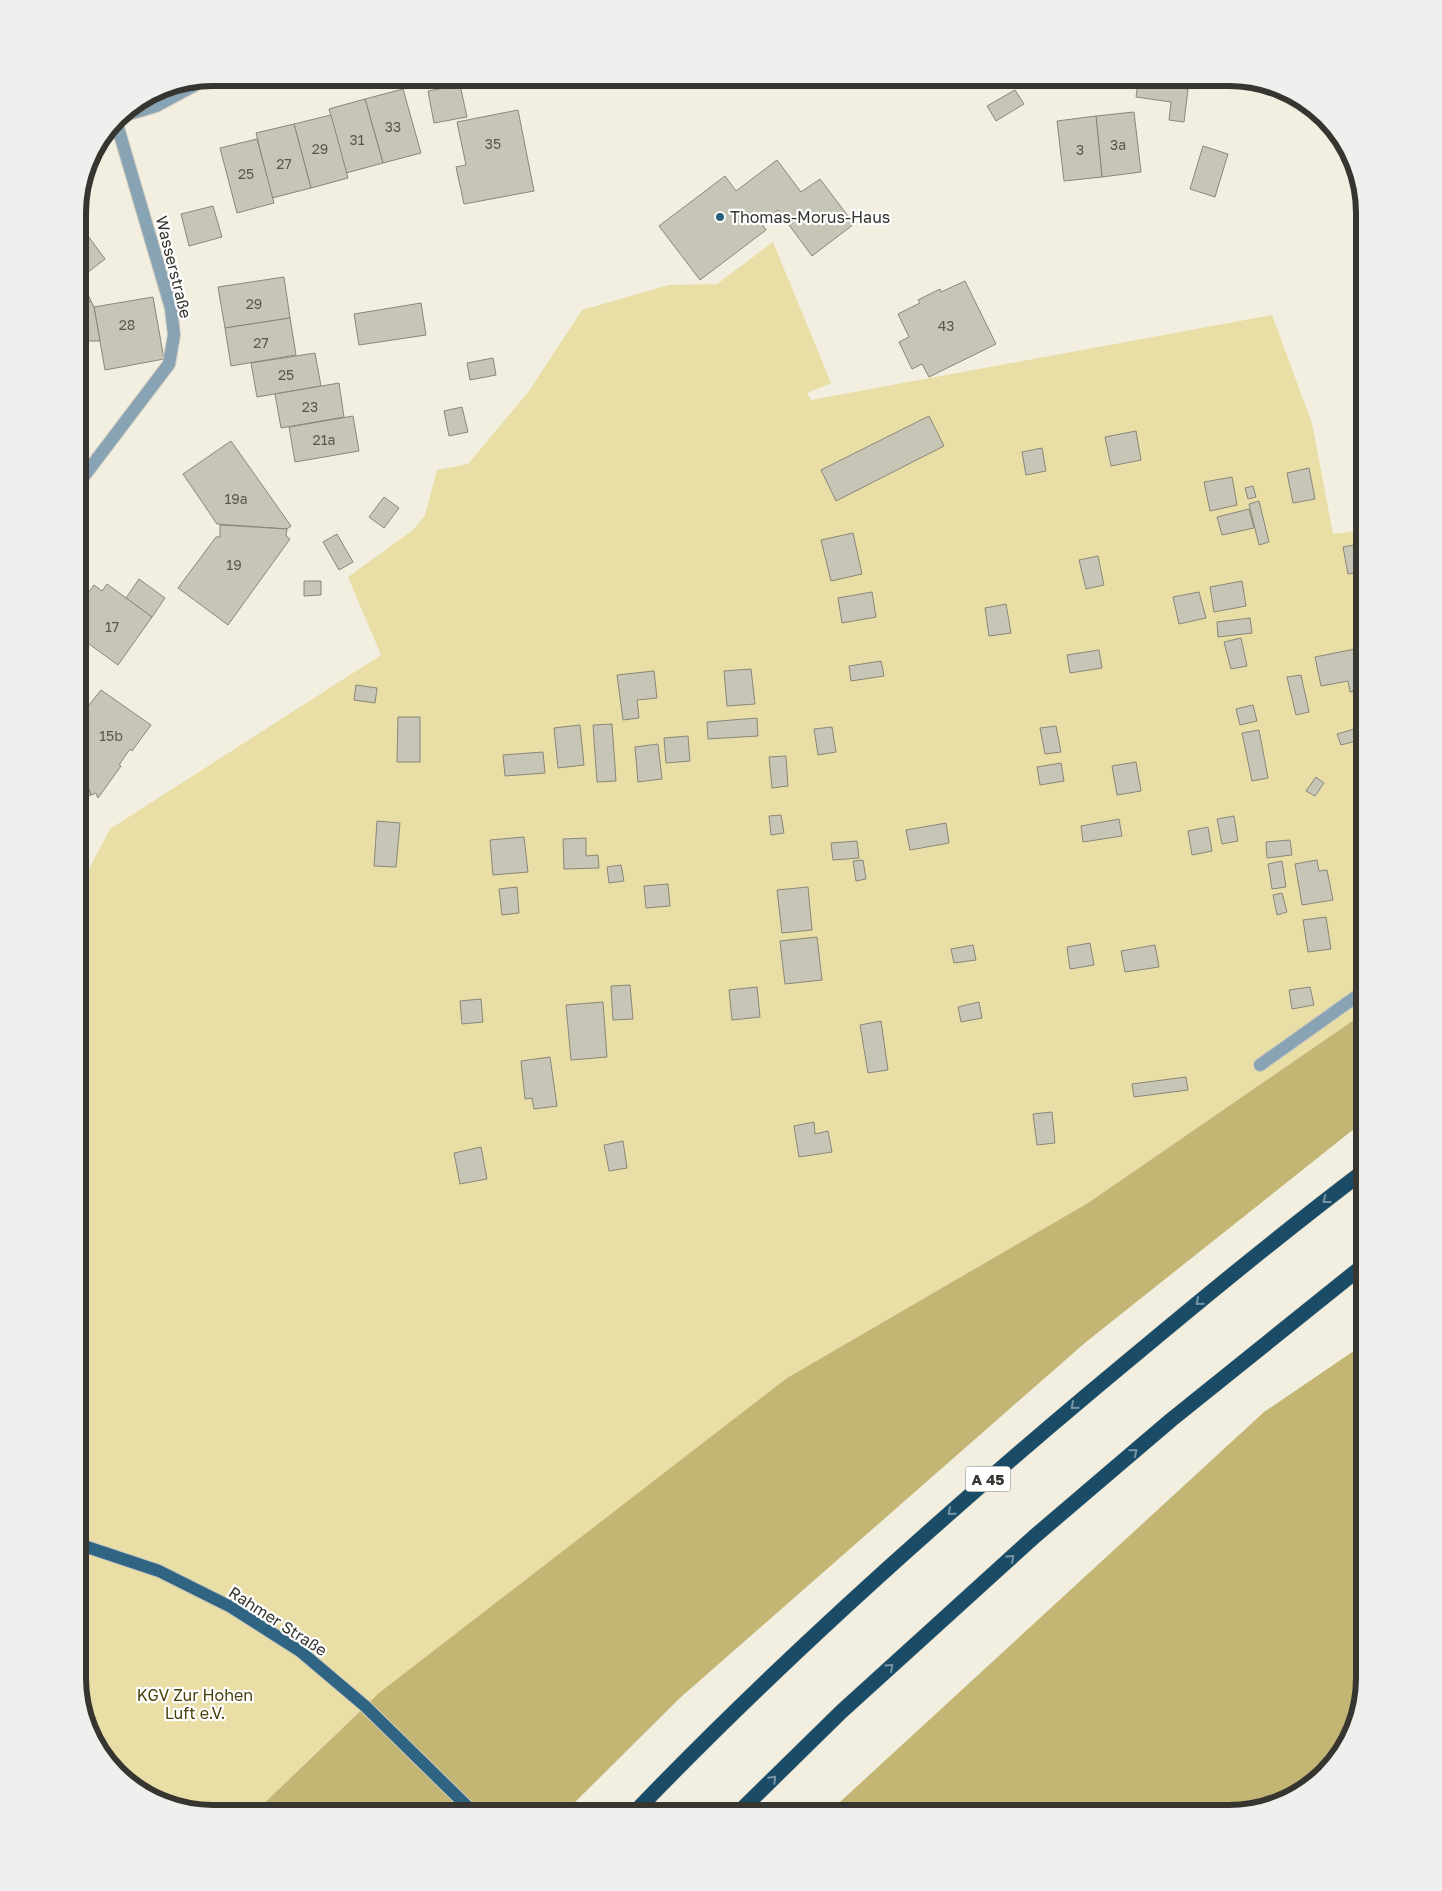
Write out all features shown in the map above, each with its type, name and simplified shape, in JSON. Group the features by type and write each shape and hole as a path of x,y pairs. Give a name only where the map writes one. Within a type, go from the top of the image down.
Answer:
{"highway":[{"name":"A 45","path":"643,1805 772,1676 915,1544 1016,1455 1283,1233 1356,1177"},
{"path":"747,1805 841,1712 1034,1536 1171,1420 1356,1271"}],"main road":[{"name":"Rahmer Straße","path":"86,1547 159,1572 231,1607 300,1651 365,1706 465,1805"}],"street":[{"path":"139,111 156,106 187,89"},
{"name":"Wasserstraße","path":"87,472 169,364 174,335 171,308 118,129"},
{"path":"1260,1065 1356,997"}],"green space":[{"name":"KGV Zur Hohen Luft e.V.","path":"773,242 831,383 807,393 811,400 1272,315 1312,423 1333,534 1356,531 1356,1019 1088,1203 787,1378 365,1706 262,1805 197,1804 165,1795 136,1779 112,1755 99,1734 93,1719 86,1678 87,874 110,829 381,655 348,577 413,530 425,515 437,470 468,464 529,391 582,310 669,285 717,284"}],"shaded area":[{"path":"1356,1019 1356,1127 1086,1342 681,1697 572,1805 262,1805 379,1693 787,1378 1088,1203"},
{"path":"1356,1349 1355,1694 1346,1726 1339,1741 1324,1762 1313,1773 1285,1792 1270,1798 1229,1805 837,1805 1264,1412"}],"building":[{"path":"460,87 467,117 434,123 428,91"},
{"path":"1137,87 1188,89 1184,122 1169,120 1171,102 1136,97"},
{"path":"403,89 421,153 383,163 365,99"},
{"path":"1015,90 1024,104 996,121 987,106"},
{"path":"365,99 383,163 346,173 329,109"},
{"path":"518,110 534,191 464,204 456,167 466,165 457,122"},
{"path":"1134,112 1141,172 1102,177 1096,116"},
{"path":"331,115 348,178 311,188 294,124"},
{"path":"1096,116 1102,177 1064,181 1057,121"},
{"path":"294,124 311,188 272,198 256,133"},
{"path":"257,139 274,203 237,213 220,148"},
{"path":"1203,146 1228,154 1215,197 1190,189"},
{"name":"Thomas-Morus-Haus","path":"777,160 801,192 820,179 854,224 812,256 778,210 761,223 766,230 700,280 659,226 725,176 736,191"},
{"path":"213,206 222,237 189,246 181,214"},
{"path":"87,237 105,259 87,273"},
{"path":"284,277 290,318 225,328 218,287"},
{"path":"965,281 996,344 929,377 922,364 912,369 899,342 909,337 898,314 920,303 918,300 940,289 941,292"},
{"path":"87,292 91,301 87,303"},
{"path":"153,297 164,359 105,370 94,307"},
{"path":"91,301 94,307 100,341 87,341 87,303"},
{"path":"421,303 426,335 359,345 354,314"},
{"path":"290,318 296,355 231,366 225,328"},
{"path":"315,353 321,386 257,397 251,363"},
{"path":"493,358 496,375 470,380 467,363"},
{"path":"339,383 344,417 281,428 275,394"},
{"path":"462,407 468,432 449,436 444,411"},
{"path":"353,416 359,451 295,462 289,427"},
{"path":"929,416 944,446 836,501 821,470"},
{"path":"1136,431 1141,460 1111,466 1105,437"},
{"path":"231,441 291,526 287,529 217,524 183,474"},
{"path":"1042,448 1046,471 1026,475 1022,452"},
{"path":"1309,468 1315,499 1293,503 1287,473"},
{"path":"1232,477 1237,505 1210,511 1204,482"},
{"path":"1253,486 1256,497 1248,499 1245,488"},
{"path":"384,497 399,508 384,528 369,517"},
{"path":"1259,501 1269,542 1259,545 1249,504"},
{"path":"1249,509 1254,528 1222,535 1217,517"},
{"path":"220,525 287,529 286,536 290,539 228,625 178,588 216,537 220,537"},
{"path":"853,533 862,574 831,581 821,540"},
{"path":"337,534 353,562 339,570 323,542"},
{"path":"1356,545 1356,572 1348,574 1343,547"},
{"path":"1098,556 1104,585 1086,589 1079,560"},
{"path":"139,579 165,598 152,617 126,598"},
{"path":"304,581 321,581 321,595 304,596"},
{"path":"1242,581 1246,606 1214,612 1210,587"},
{"path":"107,584 152,617 118,665 87,642 87,595 94,585 102,591"},
{"path":"872,592 876,617 842,623 838,598"},
{"path":"1199,592 1206,618 1179,624 1173,597"},
{"path":"1006,604 1011,633 989,636 985,608"},
{"path":"1250,618 1252,633 1218,637 1217,622"},
{"path":"1241,638 1247,666 1231,669 1224,642"},
{"path":"1355,649 1356,691 1350,692 1348,681 1321,686 1315,657"},
{"path":"1099,650 1102,668 1070,673 1067,655"},
{"path":"881,661 884,676 851,681 849,666"},
{"path":"751,669 755,704 727,706 724,671"},
{"path":"654,671 657,698 637,700 639,718 623,720 617,675"},
{"path":"1301,675 1309,712 1296,715 1287,677"},
{"path":"356,685 377,688 375,703 354,700"},
{"path":"101,690 151,725 132,751 130,749 119,765 121,766 98,798 96,793 91,795 87,782 87,708"},
{"path":"1253,705 1257,721 1240,725 1236,709"},
{"path":"398,717 420,717 420,762 397,762"},
{"path":"757,718 758,736 708,739 707,722"},
{"path":"612,724 616,781 597,782 593,725"},
{"path":"580,725 584,765 558,768 554,728"},
{"path":"1056,726 1061,752 1045,754 1040,728"},
{"path":"832,727 836,752 818,755 814,729"},
{"path":"1356,728 1356,741 1341,745 1337,734"},
{"path":"1259,730 1268,778 1252,781 1242,733"},
{"path":"688,736 690,761 666,763 664,738"},
{"path":"658,744 662,779 638,782 635,747"},
{"path":"543,752 545,773 505,776 503,755"},
{"path":"786,756 788,786 772,788 769,757"},
{"path":"1136,762 1141,791 1117,795 1112,766"},
{"path":"1061,763 1064,781 1040,785 1037,767"},
{"path":"1316,777 1324,783 1315,796 1306,791"},
{"path":"87,782 91,795 87,796"},
{"path":"781,815 784,833 771,835 769,816"},
{"path":"1234,816 1238,841 1222,844 1217,819"},
{"path":"1119,819 1122,836 1083,842 1081,826"},
{"path":"377,821 400,823 396,867 374,866"},
{"path":"946,823 949,843 910,850 906,830"},
{"path":"1208,827 1212,851 1192,855 1188,831"},
{"path":"524,837 528,872 493,875 490,840"},
{"path":"586,838 586,856 598,855 599,868 564,869 563,839"},
{"path":"1290,840 1292,855 1267,858 1266,842"},
{"path":"857,841 859,858 833,860 831,843"},
{"path":"863,860 866,879 856,881 853,861"},
{"path":"1317,860 1319,871 1327,870 1333,900 1302,905 1295,864"},
{"path":"1282,861 1286,887 1272,889 1268,864"},
{"path":"621,865 624,881 609,883 607,867"},
{"path":"668,884 670,906 646,908 644,886"},
{"path":"517,887 519,913 502,915 499,889"},
{"path":"808,887 812,930 782,933 777,890"},
{"path":"1282,893 1287,912 1277,915 1273,895"},
{"path":"1326,917 1331,949 1308,952 1303,920"},
{"path":"817,937 822,980 785,984 780,941"},
{"path":"1090,943 1094,965 1070,969 1067,947"},
{"path":"973,945 976,960 954,963 951,949"},
{"path":"1155,945 1159,967 1125,972 1121,951"},
{"path":"630,985 633,1019 613,1020 611,986"},
{"path":"757,987 760,1017 732,1020 729,990"},
{"path":"1310,987 1314,1005 1292,1009 1289,990"},
{"path":"481,999 483,1022 462,1024 460,1001"},
{"path":"603,1002 607,1057 571,1060 566,1005"},
{"path":"979,1002 982,1018 961,1022 958,1007"},
{"path":"881,1021 888,1070 868,1073 860,1025"},
{"path":"550,1057 557,1106 534,1109 532,1098 525,1099 521,1061"},
{"path":"1186,1077 1188,1090 1134,1097 1132,1084"},
{"path":"1052,1112 1055,1143 1037,1145 1033,1114"},
{"path":"814,1122 815,1134 828,1131 832,1152 799,1157 794,1126"},
{"path":"623,1141 627,1168 609,1171 604,1145"},
{"path":"481,1147 487,1179 460,1184 454,1153"}],"place":[{"name":"Thomas-Morus-Haus","path":"720,217"}]}
